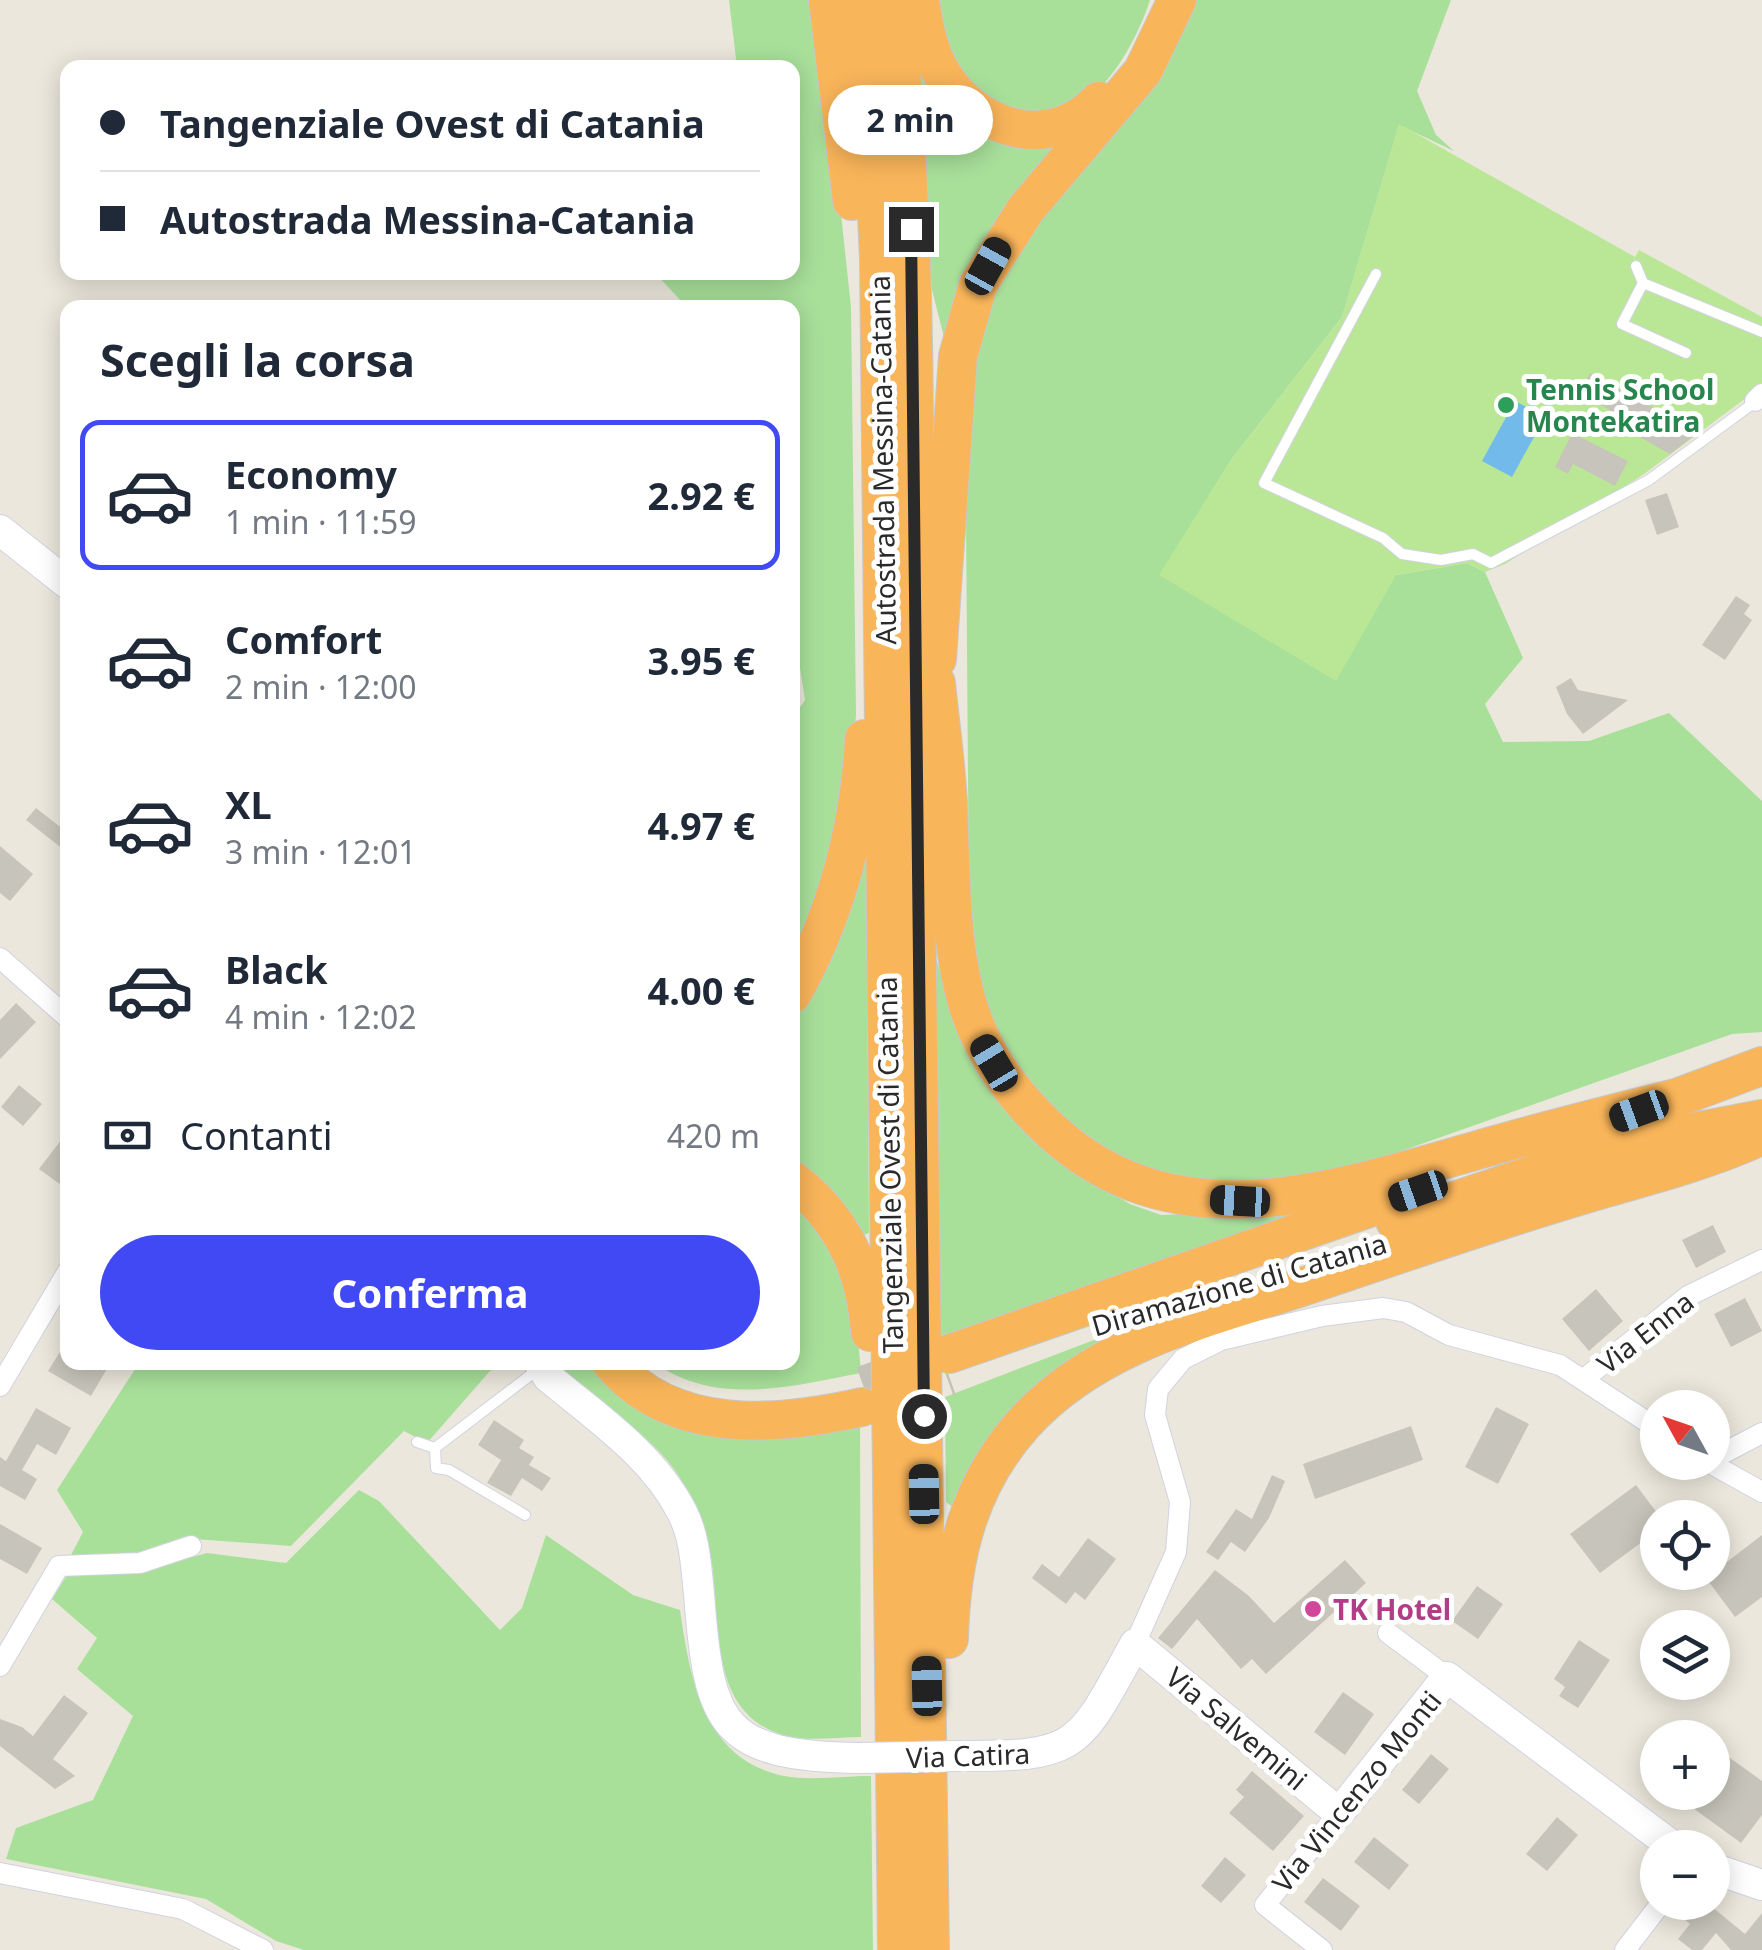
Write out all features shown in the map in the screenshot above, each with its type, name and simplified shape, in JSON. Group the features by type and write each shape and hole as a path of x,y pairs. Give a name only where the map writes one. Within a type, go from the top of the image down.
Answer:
{"highway":[{"path":"828,0 866,344 880,416"},
{"name":"Autostrada Messina-Catania","path":"860,0 870,70 879,260 880,467 912,680"},
{"name":"Autostrada Messina-Catania","path":"895,0 909,159 914,369 912,680"},
{"path":"920,0 934,58 962,99 998,123 1045,132 1079,120 1134,65 1166,0"},
{"path":"1177,0 1143,70 1026,209 978,285 958,356 912,680 948,804 948,897 964,994 981,1042 1007,1084 1045,1125 1082,1156 1128,1180 1174,1194 1268,1200 1368,1181 1676,1098"},
{"path":"800,976 831,906 857,808 866,700 867,565 880,467"},
{"name":"Tangenziale Ovest di Catania","path":"912,680 932,1950"},
{"name":"Tangenziale Ovest di Catania","path":"897,1950 894,1686 912,680"},
{"path":"1454,1178 1562,1126 1762,1047"},
{"name":"Diramazione di Catania","path":"1758,1133 1611,1148 1086,1329 949,1365 1762,1066"},
{"path":"932,1950 948,1884 948,1660 957,1550 985,1478 1036,1412 1092,1367 1163,1333 1578,1196 1703,1161 1758,1133"},
{"path":"800,1187 820,1204 845,1237 868,1302 875,1564 894,1686"},
{"path":"620,1370 644,1392 702,1416 775,1422 862,1396 729,1403 686,1392 651,1370"}],"street":[{"path":"0,530 60,578"},
{"path":"0,958 60,1011"},
{"name":"Via Enna","path":"1584,1380 1688,1296 1762,1260"},
{"path":"0,1386 6,1359 60,1283"},
{"name":"Via Catira","path":"545,1370 654,1470 684,1515 695,1549 705,1675 714,1702 729,1721 767,1749 798,1757 860,1758 1028,1756 1063,1746 1090,1722 1136,1644 1176,1552 1180,1502 1156,1415 1158,1389 1182,1359 1220,1340 1322,1316 1383,1308 1406,1312 1448,1335 1560,1365 1584,1380"},
{"path":"1584,1380 1640,1417"},
{"path":"1730,1450 1762,1433"},
{"path":"1730,1473 1762,1492"},
{"path":"0,1666 59,1566 140,1563 192,1546"},
{"path":"1388,1633 1651,1830"},
{"name":"Via Salvemini","path":"1136,1644 1340,1812"},
{"name":"Via Vincenzo Monti","path":"1322,1950 1265,1906 1447,1678"},
{"path":"0,1874 183,1909 262,1950"},
{"path":"1730,1874 1762,1885"},
{"path":"1625,1950 1648,1920"}],"lane":[{"path":"1636,266 1643,283 1762,332"},
{"path":"1376,274 1264,482 1383,538 1402,554 1442,560 1473,554 1491,563 1649,480 1759,398"},
{"path":"1643,283 1622,324 1686,354"},
{"path":"435,1448 534,1370"},
{"path":"417,1442 435,1448"},
{"path":"435,1448 436,1468 449,1470 525,1515"}],"green space":[{"path":"729,0 818,0 851,307 856,715 849,801 800,947 800,707 805,700 800,668 800,300 680,300 662,280 800,280 800,60 736,60"},
{"path":"935,0 1150,0 1125,54 1098,90 1072,106 1018,119 956,73"},
{"path":"1188,0 1451,0 1417,91 1436,135 1454,151 1399,125 1342,317 1231,460 1160,575 1396,575 1467,563 1485,572 1523,658 1485,704 1503,742 1589,741 1669,713 1762,801 1762,1032 1732,1034 1362,1165 1255,1185 1165,1178 1089,1146 1012,1066 981,1001 969,906 965,388 978,307"},
{"path":"915,44 934,78 1060,138 947,349 932,290"},
{"name":"Tennis School Montekatira","path":"1399,124 1635,257 1639,250 1762,317 1762,386 1644,474 1505,564 1485,572 1467,563 1396,575 1336,681 1159,575 1231,460 1342,317"},
{"path":"866,821 869,1233 858,1237 800,1174 800,1010 812,988"},
{"path":"936,958 961,1038 981,1078 1038,1144 1070,1168 1130,1204 1161,1215 1312,1209 941,1341"},
{"path":"800,1199 824,1230 844,1275 856,1324 861,1373 755,1389 729,1389 679,1377 667,1370 800,1370"},
{"path":"1186,1311 1104,1348 955,1509 946,1502 945,1397 1120,1330"},
{"path":"134,1370 493,1370 427,1443 404,1431 291,1546 194,1539 142,1558 70,1557 83,1532 57,1490"},
{"path":"564,1370 605,1370 634,1397 860,1425 861,1737 791,1737 764,1727 745,1711 724,1668 710,1552 686,1488 653,1445"},
{"path":"359,1490 379,1501 500,1630 522,1608 546,1535 633,1595 680,1610 689,1662 705,1712 735,1752 757,1767 784,1776 871,1776 873,1950 304,1950 276,1941 206,1899 6,1859 16,1828 93,1800 133,1716 77,1669 97,1638 52,1599 69,1572 139,1572 207,1553 286,1563"}],"water":[{"path":"1515,401 1545,417 1512,477 1482,461"}],"building":[{"path":"1590,373 1699,432 1670,454 1605,418 1610,410 1579,393"},
{"path":"1572,433 1628,461 1615,486 1573,464 1568,474 1555,467"},
{"path":"1667,493 1679,527 1657,535 1645,500"},
{"path":"1736,596 1750,605 1744,614 1752,620 1725,660 1702,645"},
{"path":"1571,678 1578,690 1628,700 1583,734 1567,714 1556,687"},
{"path":"36,808 60,827 60,847 26,820"},
{"path":"0,846 33,874 10,901 0,893"},
{"path":"16,1003 36,1022 0,1059 0,1020"},
{"path":"19,1085 42,1104 23,1126 1,1107"},
{"path":"60,1141 60,1184 39,1169"},
{"path":"1713,1225 1726,1252 1696,1268 1682,1240"},
{"path":"1596,1289 1623,1321 1589,1351 1562,1319"},
{"path":"1745,1298 1762,1331 1731,1347 1714,1314"},
{"path":"60,1352 60,1370 106,1370 91,1396 48,1371"},
{"path":"1496,1407 1529,1424 1498,1484 1465,1467"},
{"path":"36,1408 71,1428 56,1455 37,1444 22,1470 37,1479 25,1500 0,1486 0,1457 6,1461"},
{"path":"494,1420 524,1440 519,1448 534,1457 529,1465 551,1478 542,1491 522,1478 511,1496 487,1483 501,1460 478,1445"},
{"path":"1411,1426 1423,1460 1315,1499 1303,1464"},
{"path":"1272,1475 1285,1481 1269,1518 1245,1552 1231,1542 1218,1560 1206,1552 1236,1509 1252,1519"},
{"path":"1636,1485 1647,1500 1640,1500 1640,1543 1600,1573 1570,1534"},
{"path":"0,1524 42,1548 27,1574 0,1559"},
{"path":"1762,1535 1762,1597 1735,1617 1715,1590 1730,1590 1730,1560"},
{"path":"1088,1538 1116,1559 1085,1600 1075,1592 1066,1604 1032,1578 1042,1564 1059,1577"},
{"name":"TK Hotel","path":"1345,1560 1366,1583 1266,1674 1252,1659 1241,1669 1197,1619 1172,1649 1158,1638 1215,1570 1249,1596 1274,1623"},
{"path":"1477,1586 1503,1604 1478,1639 1452,1621"},
{"path":"1579,1640 1610,1660 1578,1708 1559,1696 1565,1687 1554,1679"},
{"path":"1343,1692 1374,1714 1345,1755 1314,1732"},
{"path":"64,1695 88,1713 53,1759 75,1776 55,1789 0,1746 0,1719 33,1736"},
{"path":"1431,1754 1449,1769 1419,1804 1402,1790"},
{"path":"1730,1758 1762,1781 1762,1815 1741,1843 1730,1835 1730,1830 1723,1830 1696,1810 1730,1810"},
{"path":"1252,1771 1304,1816 1273,1851 1229,1813 1244,1797 1236,1790"},
{"path":"1557,1817 1578,1835 1547,1871 1526,1854"},
{"path":"1374,1837 1409,1865 1389,1890 1354,1862"},
{"path":"1225,1857 1246,1875 1221,1903 1201,1886"},
{"path":"1323,1878 1360,1906 1341,1931 1304,1902"},
{"path":"1762,1913 1762,1950 1731,1950 1716,1933 1702,1950 1692,1950 1678,1939 1690,1924 1685,1920 1728,1920 1745,1934"}],"tunnel":[{"path":"863,1385 918,1365"},
{"path":"893,1396 949,1376"}],"place":[{"name":"Tennis School Montekatira","path":"1506,405"},
{"name":"TK Hotel","path":"1313,1609"}],"route":[{"path":"911,229 924,1416"}]}
